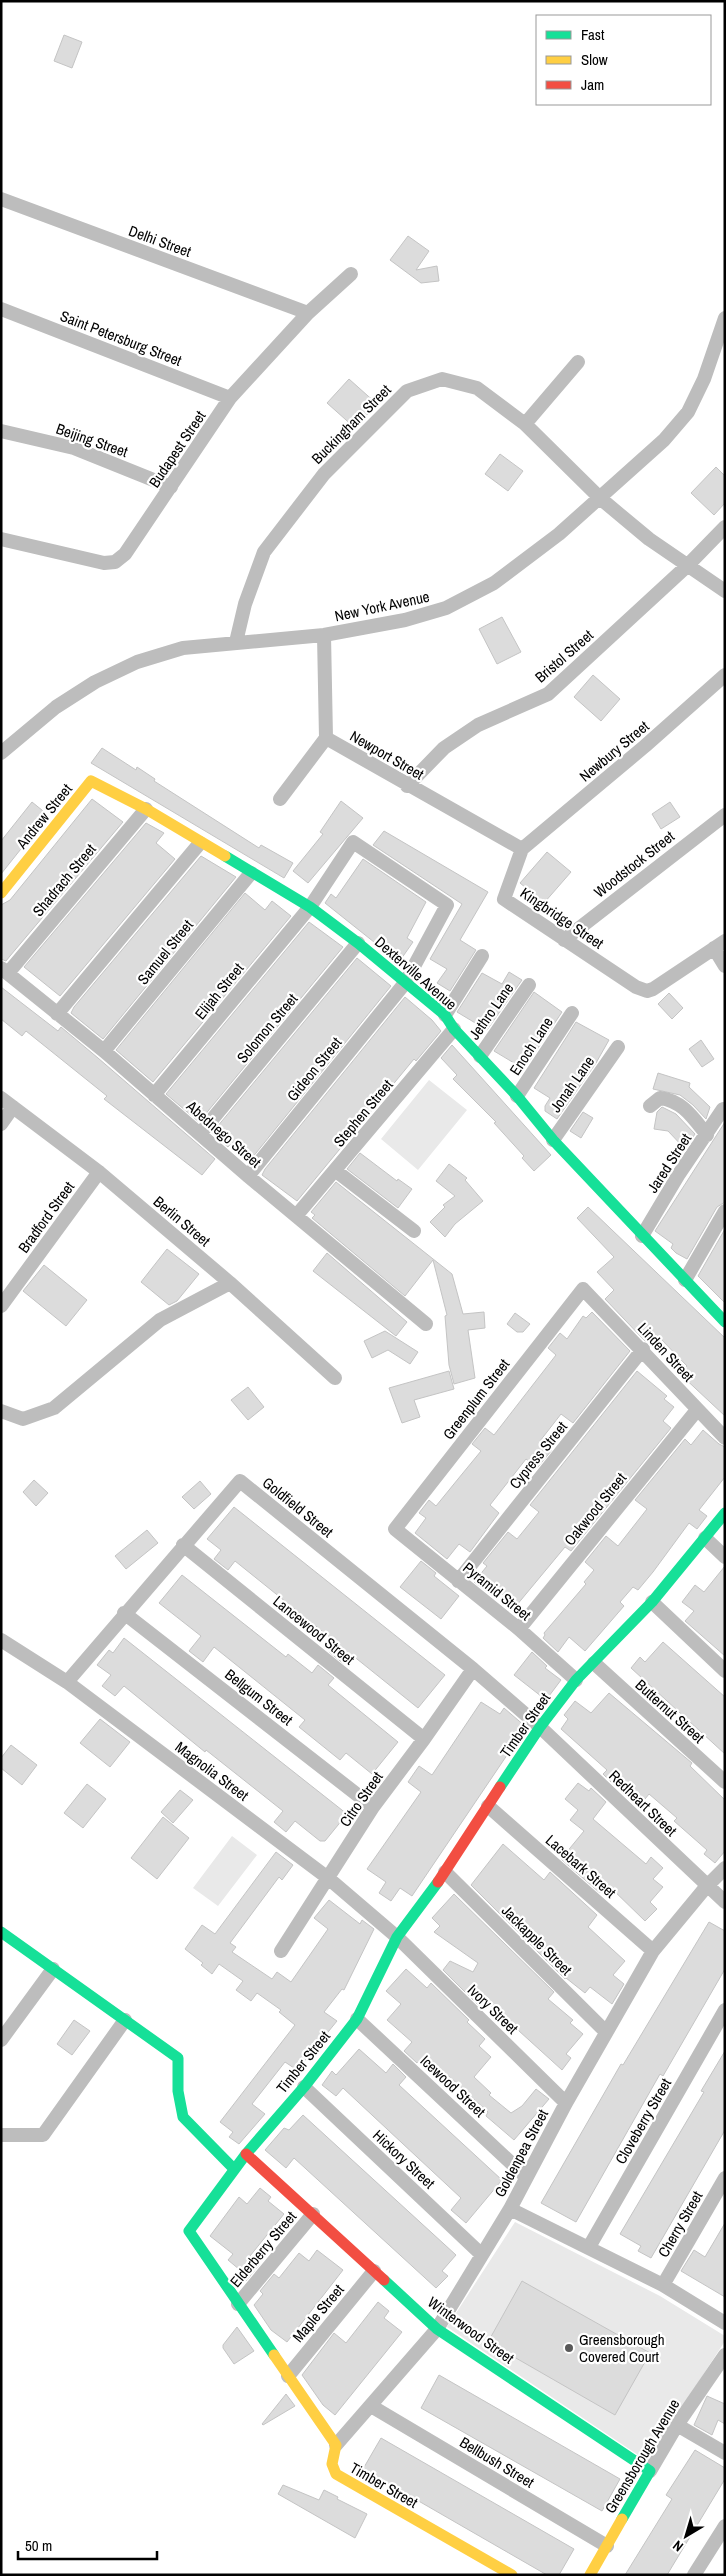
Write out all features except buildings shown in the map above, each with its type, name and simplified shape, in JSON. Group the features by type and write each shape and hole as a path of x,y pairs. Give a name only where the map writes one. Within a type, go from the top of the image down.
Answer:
{"street":[{"name":"Delhi Street","path":"1,199 308,313"},
{"name":"Budapest Street","path":"1,539 104,563 115,562 125,554 230,398 308,313 351,274"},
{"name":"Saint Petersburg Street","path":"1,309 230,398"},
{"name":"New York Avenue","path":"1,753 9,744 56,707 95,682 137,662 183,648 324,635 405,620 446,608 494,583 601,499 664,440 688,412 704,379 725,318"},
{"path":"525,424 578,362"},
{"name":"Buckingham Street","path":"236,642 245,604 264,552 324,474 407,391 442,379 477,388 525,424 601,499 649,539 725,591"},
{"name":"Beijing Street","path":"1,432 74,448 171,487"},
{"name":"Bristol Street","path":"407,786 444,748 478,725 548,694 687,566 725,527"},
{"name":"Newport Street","path":"324,635 326,738 407,786 522,849"},
{"name":"Newbury Street","path":"522,849 645,746 725,674"},
{"path":"280,798 326,738"},
{"name":"Dexterville Avenue","path":"91,781 146,809 310,907 358,943 445,1015 454,1029 518,1096 554,1140 642,1236 725,1322"},
{"name":"Andrew Street","path":"1,892 91,781"},
{"name":"Shadrach Street","path":"4,970 146,809"},
{"name":"Woodstock Street","path":"564,940 725,815"},
{"name":"Elijah Street","path":"154,1096 310,907 353,842 447,905 405,983"},
{"path":"57,1014 200,843"},
{"name":"Kingbridge Street","path":"522,849 504,899 636,987 647,991 719,945"},
{"name":"Samuel Street","path":"104,1051 251,873"},
{"name":"Solomon Street","path":"200,1134 358,943"},
{"path":"719,945 725,966"},
{"path":"445,1015 482,956"},
{"name":"Abednego Street","path":"4,970 104,1051 248,1176 426,1324"},
{"name":"Gideon Street","path":"248,1176 405,983"},
{"name":"Jethro Lane","path":"480,1056 529,985"},
{"name":"Enoch Lane","path":"518,1096 572,1013"},
{"name":"Stephen Street","path":"296,1216 336,1171 454,1029"},
{"name":"Jonah Lane","path":"554,1140 618,1046"},
{"name":"Berlin Street","path":"1,1098 99,1172 230,1283 336,1378"},
{"path":"650,1106 660,1098 672,1100 682,1105 707,1135"},
{"path":"1,1124 14,1108"},
{"name":"Jared Street","path":"642,1236 679,1174 724,1110"},
{"path":"336,1171 414,1231"},
{"name":"Bradford Street","path":"1,1306 99,1172"},
{"path":"685,1280 725,1211"},
{"path":"1,1411 23,1418 54,1408 160,1320 230,1283"},
{"name":"Linden Street","path":"583,1289 643,1349 697,1410 725,1438"},
{"name":"Greenplum Street","path":"395,1529 583,1289"},
{"name":"Cypress Street","path":"458,1581 643,1349"},
{"name":"Oakwood Street","path":"519,1629 697,1410"},
{"name":"Goldfield Street","path":"67,1682 124,1613 240,1481 473,1669 540,1727"},
{"name":"Timber Street","path":"512,2575 339,2476 332,2464 336,2445 189,2231 234,2169 304,2087 357,2019 397,1937 445,1872 540,1727 576,1680 652,1602 725,1513"},
{"name":"Pyramid Street","path":"395,1529 519,1629 576,1680"},
{"path":"705,1538 725,1557"},
{"name":"Lancewood Street","path":"183,1545 424,1739"},
{"path":"652,1602 725,1671"},
{"name":"Bellgum Street","path":"124,1613 373,1807"},
{"name":"Magnolia Street","path":"1,1640 67,1682 328,1878 397,1937"},
{"name":"Butternut Street","path":"594,1663 725,1782"},
{"name":"Citro Street","path":"281,1951 373,1807 473,1669"},
{"name":"Redheart Street","path":"540,1727 706,1887 725,1902"},
{"name":"Lacebark Street","path":"488,1806 653,1952"},
{"name":"Goldenpea Street","path":"336,2445 437,2328 510,2209 566,2103 653,1952 706,1887 725,1868"},
{"name":"Jackapple Street","path":"445,1872 606,2032"},
{"path":"1,1932 178,2058 178,2091 183,2117 234,2169"},
{"name":"Ivory Street","path":"397,1937 566,2103"},
{"path":"1,2040 53,1969"},
{"name":"Cloveberry Street","path":"589,2247 725,2010"},
{"name":"Icewood Street","path":"357,2019 526,2178"},
{"path":"1,2135 43,2135 125,2020"},
{"name":"Hickory Street","path":"304,2087 482,2254"},
{"name":"Winterwood Street","path":"246,2154 437,2328 650,2471"},
{"name":"Cherry Street","path":"663,2285 725,2178"},
{"path":"510,2209 663,2285 725,2323"},
{"name":"Elderberry Street","path":"238,2304 313,2214"},
{"name":"Maple Street","path":"288,2376 374,2271"},
{"name":"Greensborough Avenue","path":"590,2575 677,2424 725,2355"},
{"name":"Bellbush Street","path":"371,2406 607,2546"},
{"path":"677,2424 725,2453"},
{"path":"694,2575 725,2526"}],"shaded area":[{"path":"429,1080 467,1110 418,1170 381,1139"},
{"path":"232,1836 257,1855 218,1906 193,1888"},
{"path":"515,2222 660,2296 725,2336 725,2341 647,2461 447,2327"}],"traffic: fast":[{"path":"225,856 310,907 358,943 445,1015 454,1029 517,1096 553,1140 725,1322"},
{"path":"500,1787 540,1727 576,1680 652,1602 725,1513"},
{"path":"274,2355 189,2231 246,2154 304,2087 357,2019 397,1937 438,1882"},
{"path":"1,1932 178,2058 178,2091 183,2117 234,2169"},
{"path":"384,2280 437,2329 650,2471 622,2519"}],"traffic: slow":[{"path":"1,893 91,781 146,809 225,856"},
{"path":"274,2355 336,2445 332,2464 336,2474 512,2575"},
{"path":"590,2575 622,2519"}],"traffic: jam":[{"path":"438,1882 500,1787"},
{"path":"246,2154 384,2280"}],"place":[{"name":"Greensborough Covered Court","path":"569,2348"}]}
